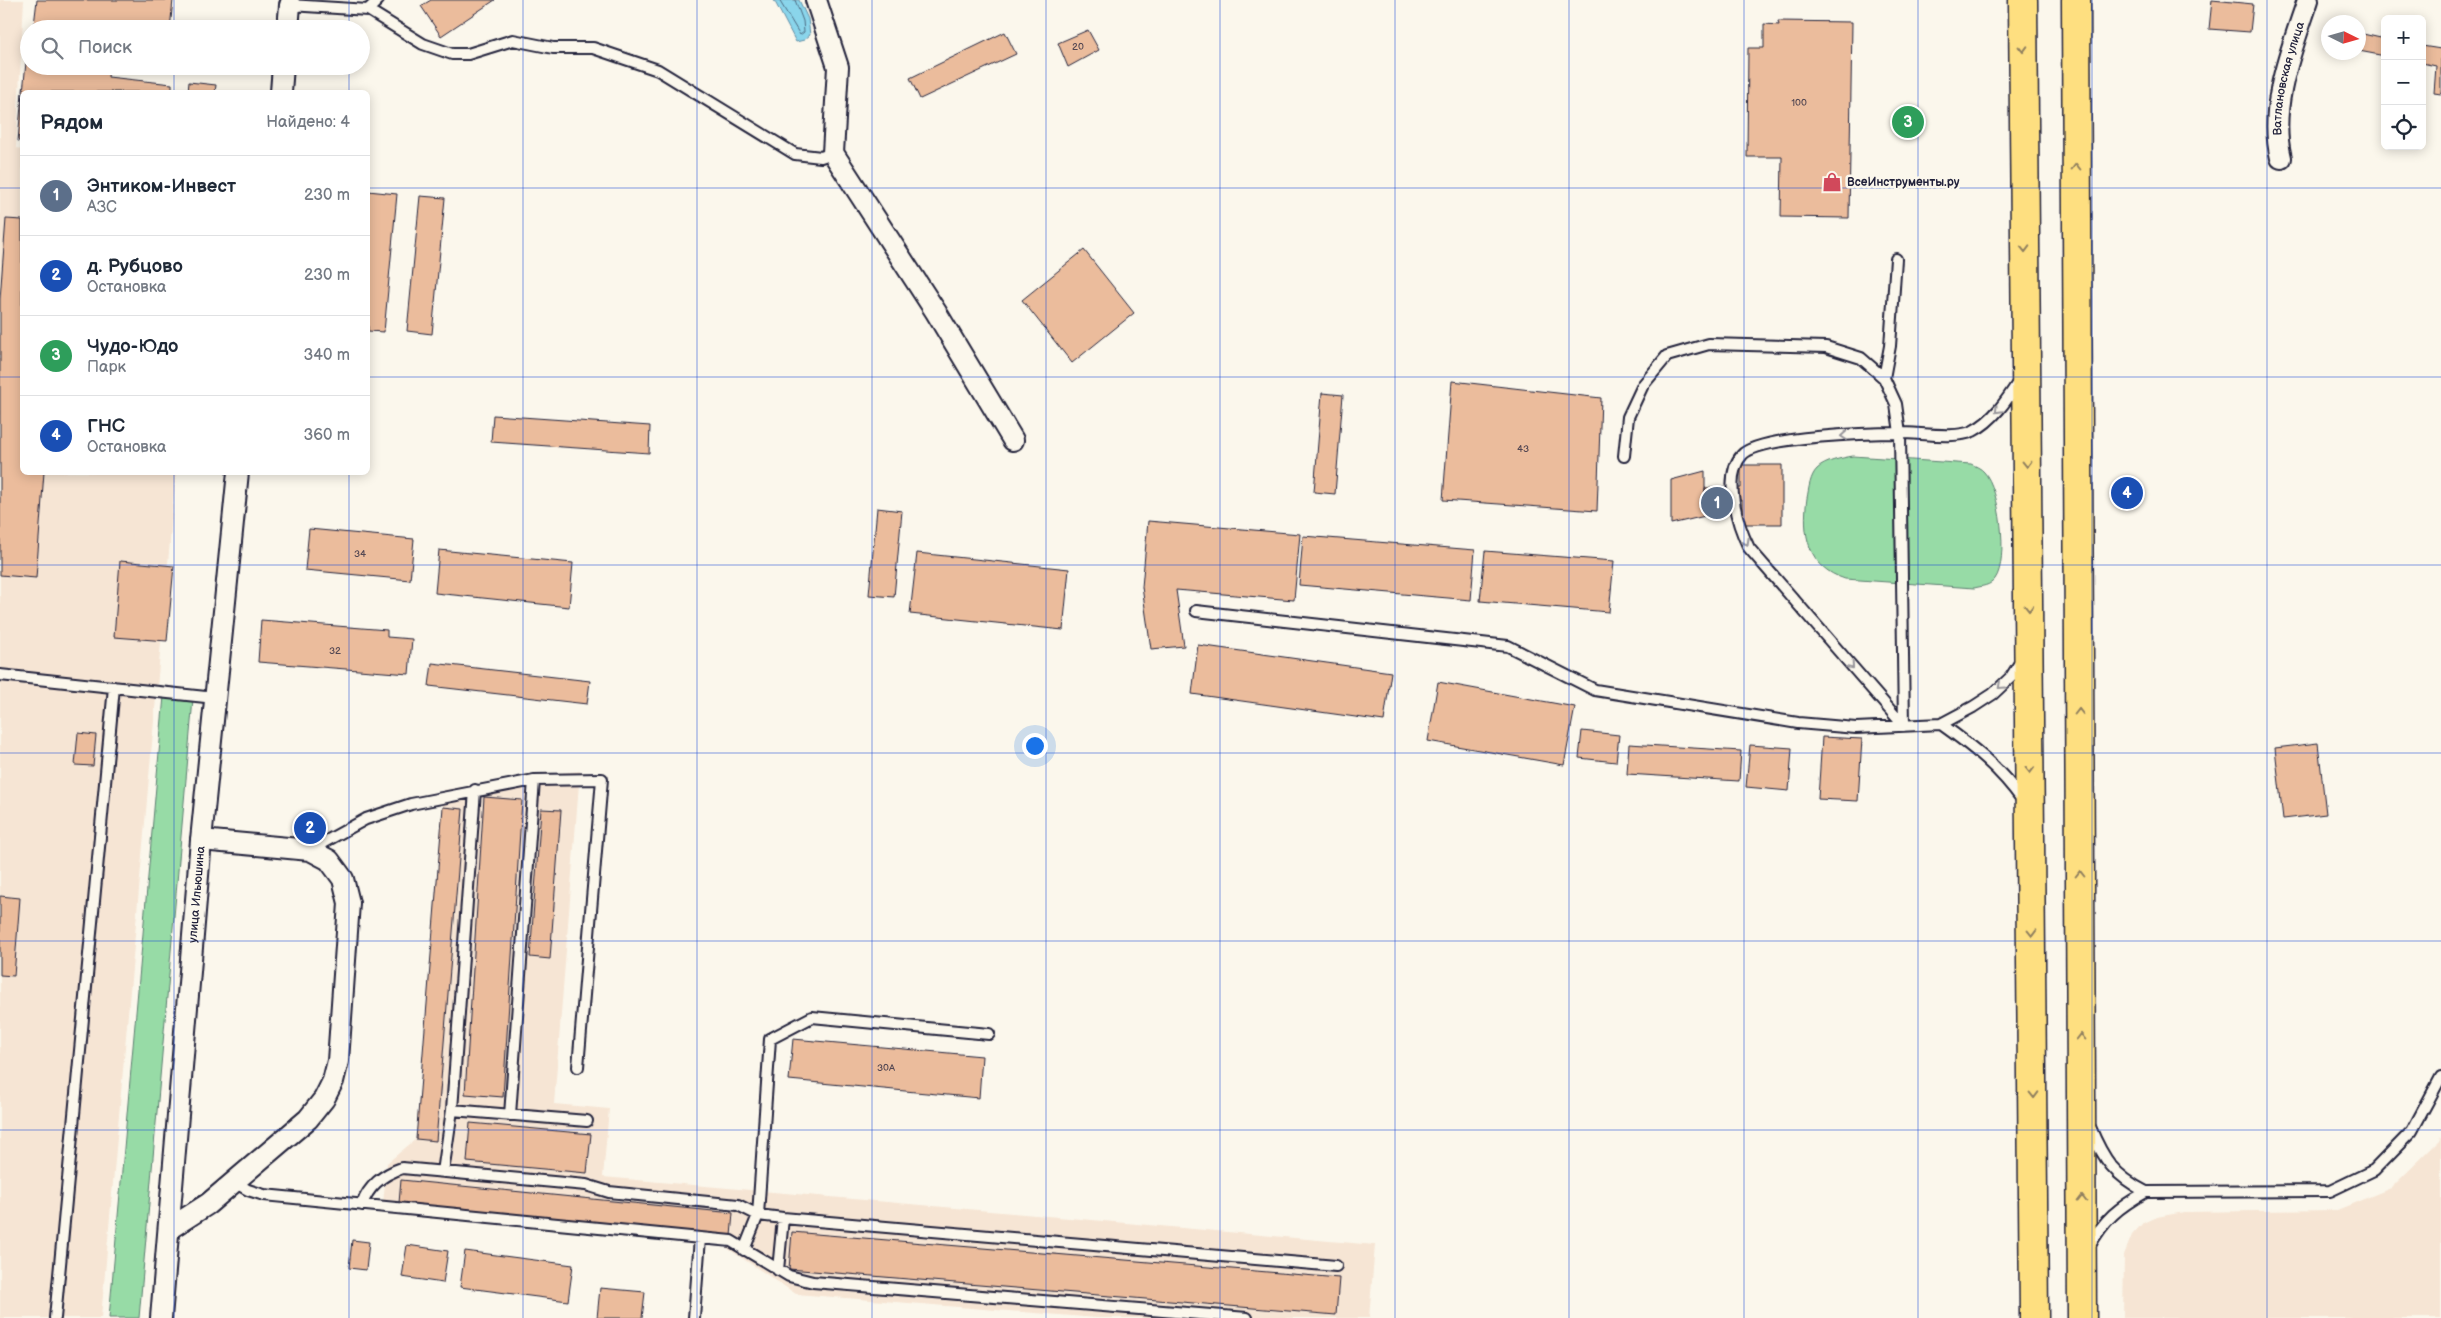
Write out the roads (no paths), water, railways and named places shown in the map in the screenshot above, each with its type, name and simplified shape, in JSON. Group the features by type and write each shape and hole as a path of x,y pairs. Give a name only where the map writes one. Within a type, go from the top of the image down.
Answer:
{"main road":[{"path":"2023,0 2034,1318"},
{"path":"2076,0 2082,1318"}],"street":[{"path":"816,0 838,67 833,154 936,312 1013,440"},
{"name":"Ватлановская улица","path":"2281,158 2277,143 2279,103 2285,75 2308,0"},
{"path":"289,20 290,5"},
{"path":"281,90 283,75"},
{"name":"улица Ильюшина","path":"161,1318 201,840 238,475"},
{"path":"169,1229 208,1204 308,1119 324,1099 333,1081 338,1061 349,903 343,879 329,860 310,850 201,840"}],"lane":[{"path":"368,10 378,0"},
{"path":"290,5 368,10 423,44 452,54 468,54 513,40 553,48 593,48 628,58 658,70 795,154 821,157 833,154"},
{"path":"1884,378 1890,346 1896,259"},
{"path":"1624,456 1628,417 1643,385 1667,356 1709,344 1826,347 1861,358 1884,378 1896,404 1900,433 1904,726"},
{"path":"1904,726 1749,548 1740,531 1734,509 1736,466 1741,456 1749,449 1770,443 1808,438 1900,433 1949,434 1972,432 1999,410 2026,370"},
{"path":"1196,611 1508,646 1595,690 1798,723 1856,728 1941,724 1973,707 1992,694 2011,676 2029,647"},
{"path":"0,675 215,698"},
{"path":"54,1318 114,687"},
{"path":"1941,724 1974,748 2000,772 2031,812"},
{"path":"310,850 366,819 410,804 534,780 602,779 578,1067"},
{"path":"510,1115 534,780"},
{"path":"443,1172 452,1110 475,790"},
{"path":"744,1250 758,1214 770,1039 812,1017 989,1034"},
{"path":"2082,1109 2100,1152 2123,1179 2146,1192 2330,1191 2374,1170 2412,1131 2441,1078"},
{"path":"452,1110 587,1121"},
{"path":"362,1205 372,1187 390,1172 402,1168 586,1185 609,1192 738,1205 758,1214 783,1218 1336,1266"},
{"path":"234,1182 264,1195 731,1241 788,1276 813,1282 1247,1318"},
{"path":"2083,1259 2099,1227 2122,1206 2146,1192"},
{"path":"778,1270 783,1218"},
{"path":"694,1318 700,1238"}],"water":[{"path":"774,0 799,0 808,19 810,35 804,40 796,42"}],"place":[{"name":"Чудо-Юдо","path":"1908,122"},
{"name":"ВсеИнструменты.ру","path":"1832,182"},
{"name":"ГНС","path":"2127,493"},
{"name":"Энтиком-Инвест","path":"1717,503"},
{"name":"д. Рубцово","path":"310,828"}]}
